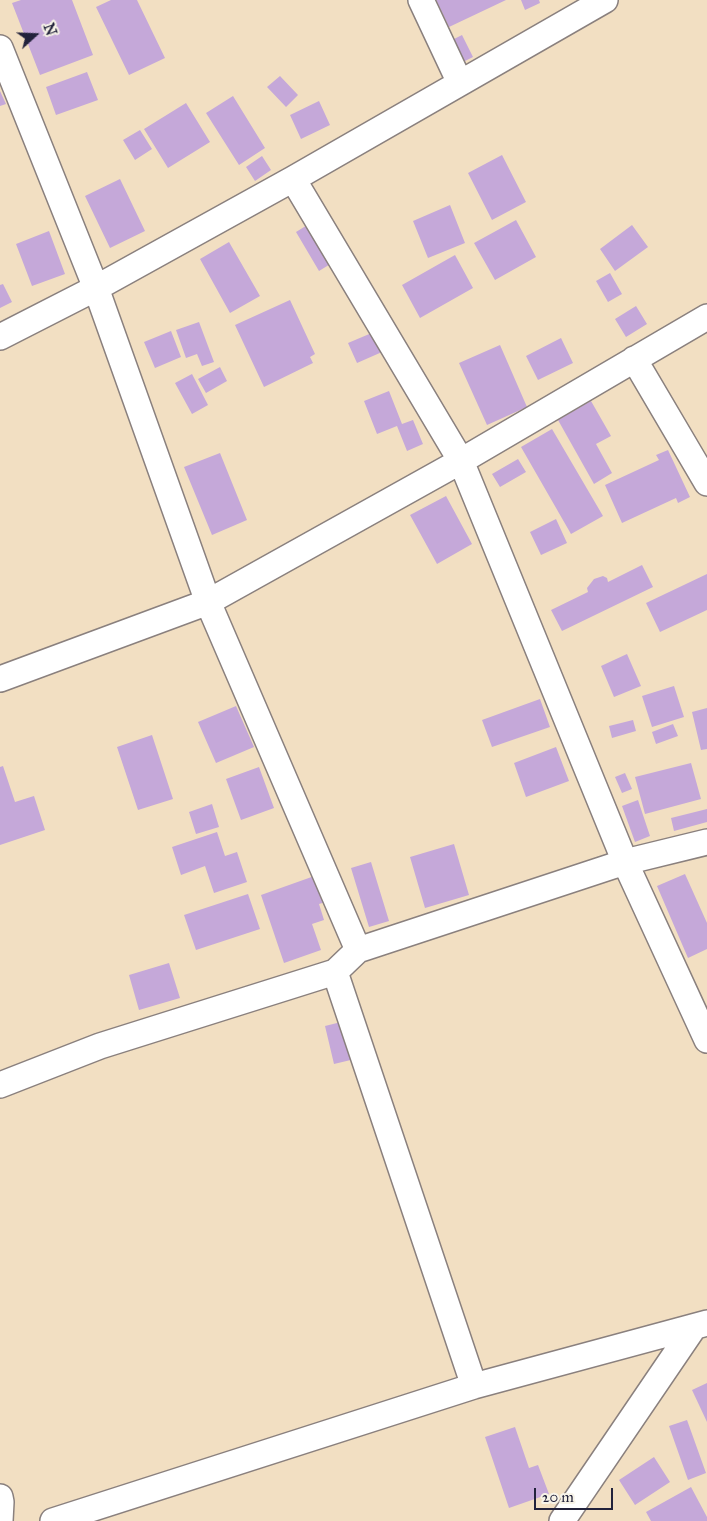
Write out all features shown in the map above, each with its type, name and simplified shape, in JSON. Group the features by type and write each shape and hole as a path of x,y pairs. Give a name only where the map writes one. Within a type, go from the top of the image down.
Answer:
{"street":[{"path":"421,0 460,83"},
{"path":"0,337 96,288 293,179 605,0"},
{"path":"0,48 96,288 208,602 358,950"},
{"path":"293,179 461,461 625,862 707,1040"},
{"path":"0,679 208,602 461,461 707,317"},
{"path":"634,359 707,483"},
{"path":"0,1085 100,1046 335,972 358,950 625,862 707,842"},
{"path":"335,972 474,1386"},
{"path":"53,1521 474,1386 701,1325"},
{"path":"562,1521 701,1325"},
{"path":"0,1497 0,1521"}],"building":[{"path":"21,0 72,0 93,55 40,75 12,3"},
{"path":"111,0 137,0 165,58 129,75 96,7"},
{"path":"436,0 506,0 449,27"},
{"path":"521,0 539,0 540,3 525,10"},
{"path":"462,35 473,57 461,63 450,41"},
{"path":"87,72 98,100 56,115 46,87"},
{"path":"280,76 298,95 286,107 267,87"},
{"path":"0,91 6,104 0,106"},
{"path":"233,96 265,148 239,165 206,113"},
{"path":"319,101 330,125 301,139 290,115"},
{"path":"186,103 210,142 168,168 144,129"},
{"path":"140,130 152,149 135,160 123,140"},
{"path":"502,155 526,202 492,220 468,173"},
{"path":"262,156 271,170 255,181 246,167"},
{"path":"120,179 145,231 110,248 85,196"},
{"path":"450,205 465,243 428,258 413,221"},
{"path":"516,220 536,257 495,280 474,243"},
{"path":"309,224 332,263 319,271 296,232"},
{"path":"632,225 648,247 615,271 600,249"},
{"path":"49,231 65,274 32,286 16,244"},
{"path":"229,242 260,296 230,313 200,259"},
{"path":"455,255 473,288 420,318 402,285"},
{"path":"610,273 622,294 608,302 596,281"},
{"path":"3,284 12,302 0,308 0,285"},
{"path":"290,300 315,354 310,357 313,363 264,387 235,325"},
{"path":"636,306 647,324 626,337 615,319"},
{"path":"199,322 214,362 202,366 197,354 186,358 176,330"},
{"path":"171,331 181,357 155,368 144,342"},
{"path":"374,332 382,352 357,363 348,343"},
{"path":"561,338 573,363 538,380 526,356"},
{"path":"500,345 527,407 487,425 459,363"},
{"path":"220,367 227,381 206,393 198,379"},
{"path":"192,374 208,405 192,414 175,383"},
{"path":"389,391 402,424 413,420 423,444 407,451 397,426 377,434 364,401"},
{"path":"591,401 611,436 596,444 612,473 594,484 558,420"},
{"path":"552,429 603,516 571,534 521,447"},
{"path":"668,450 690,497 678,503 676,498 622,523 605,485 659,460 656,455"},
{"path":"220,453 247,520 212,535 184,467"},
{"path":"518,459 526,472 500,487 492,474"},
{"path":"446,496 472,544 437,564 410,515"},
{"path":"556,519 567,543 541,555 530,532"},
{"path":"642,565 653,587 562,631 551,610 588,592 587,588 594,579 603,576 607,578 608,582"},
{"path":"707,574 707,610 660,632 646,603"},
{"path":"627,654 641,686 614,697 601,666"},
{"path":"674,686 684,717 652,727 642,696"},
{"path":"540,699 550,727 492,747 482,720"},
{"path":"236,706 254,747 216,763 198,722"},
{"path":"707,708 707,749 701,750 692,712"},
{"path":"633,720 636,731 612,738 609,726"},
{"path":"673,724 678,736 656,744 652,732"},
{"path":"152,735 173,799 138,810 117,747"},
{"path":"556,747 569,781 526,797 514,763"},
{"path":"691,763 701,799 645,814 635,777"},
{"path":"3,766 15,802 34,796 45,830 0,845 0,767"},
{"path":"259,767 274,808 241,820 226,779"},
{"path":"625,773 632,789 622,793 615,777"},
{"path":"638,800 650,836 635,842 622,806"},
{"path":"212,804 219,827 196,834 189,812"},
{"path":"707,809 707,822 674,831 671,818"},
{"path":"217,832 225,856 237,852 247,882 214,893 205,866 181,875 172,847"},
{"path":"454,844 469,895 425,908 410,857"},
{"path":"371,862 389,921 369,927 351,868"},
{"path":"320,874 329,901 319,904 324,920 312,924 321,950 284,963 261,895"},
{"path":"685,874 707,923 707,949 688,958 657,886"},
{"path":"248,894 260,929 196,950 184,915"},
{"path":"169,963 180,998 139,1010 129,975"},
{"path":"349,1020 359,1058 334,1064 325,1026"},
{"path":"707,1383 707,1422 692,1390"},
{"path":"687,1420 706,1473 688,1480 669,1426"},
{"path":"515,1427 529,1468 538,1465 549,1494 509,1508 485,1437"},
{"path":"654,1457 670,1482 635,1505 619,1480"},
{"path":"691,1487 707,1517 707,1521 651,1521 646,1512"}]}
